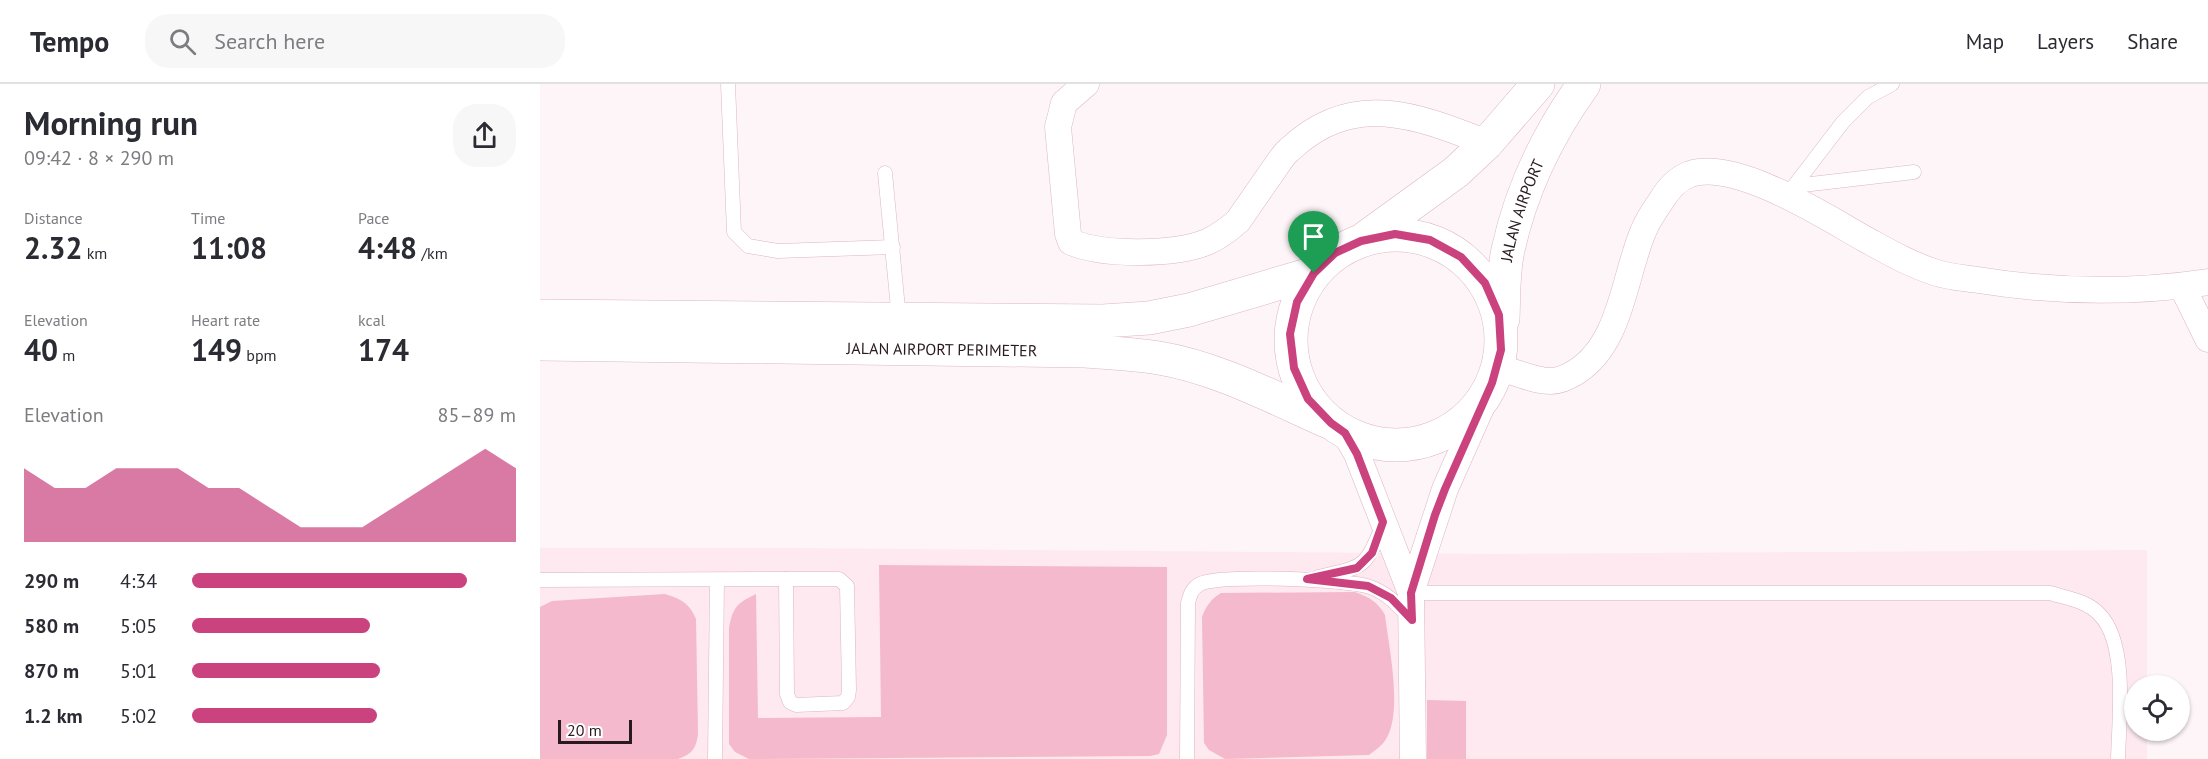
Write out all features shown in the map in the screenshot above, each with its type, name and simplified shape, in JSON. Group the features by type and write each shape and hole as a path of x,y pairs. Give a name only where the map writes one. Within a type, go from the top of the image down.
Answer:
{"main road":[{"path":"1361,241 1395,234 1430,240 1461,257 1485,283 1499,315 1497,367 1473,412 1445,433 1413,444 1378,444 1338,428 1308,399 1294,368 1290,334 1297,302 1314,273 1335,253 1361,241 1456,172 1487,143 1538,84"},
{"name":"JALAN AIRPORT","path":"1497,367 1507,252 1517,215 1531,176 1550,137 1584,84"},
{"name":"JALAN AIRPORT PERIMETER","path":"540,316 1103,321 1149,318 1232,299 1314,273"},
{"name":"JALAN AIRPORT PERIMETER","path":"540,344 1085,351 1160,358 1231,380 1338,428"}],"street":[{"path":"1086,84 1064,103 1058,127 1068,234 1071,242 1078,245 1124,253 1179,249 1207,242 1230,229 1287,151 1314,129 1336,118 1382,112 1414,117 1440,124 1487,143"},
{"path":"1411,593 1445,489 1497,367 1551,381 1562,379 1585,366 1604,342 1617,312 1643,232 1664,196 1676,182 1690,174 1711,171 1732,174 1789,191 1893,254 1936,273 2015,286 2065,288 2182,285 2208,282"},
{"path":"2182,285 2208,339"},
{"path":"1338,428 1357,454 1411,593 1413,759"}],"lane":[{"path":"728,84 734,232 748,246 778,251 892,247"},
{"path":"1789,191 1843,122 1868,97 1892,84"},
{"path":"1789,191 1914,172"},
{"path":"885,173 899,319"},
{"path":"1307,579 1357,568 1372,553 1383,522"},
{"path":"540,580 717,580 786,579 839,579 846,583 849,690 848,698 843,703 796,705 790,702 787,694 786,579"},
{"path":"1187,759 1188,603 1191,593 1198,585 1215,580 1307,579 1368,586 1391,598 1412,620"},
{"path":"715,759 717,580"},
{"path":"1411,593 2050,593 2080,601 2100,614 2113,633 2119,664 2118,759"}],"shaded area":[{"path":"540,548 1494,554 2147,550 2147,675 2124,675 2124,741 2147,741 2147,759 540,759"},
{"path":"879,565 1167,567 1167,735 1159,754 1150,756 749,759 735,752 729,744 729,628 737,606 756,594 758,718 881,717"},
{"path":"1355,592 1373,600 1385,615 1392,662 1394,713 1391,727 1382,744 1369,755 1225,759 1209,750 1204,743 1202,617 1212,600 1221,593"},
{"path":"665,594 684,602 696,619 698,734 692,750 678,759 540,759 540,607 552,601"},
{"path":"1427,700 1466,701 1466,759 1427,759"}],"route":[{"path":"1395,234 1430,240 1461,257 1485,283 1499,315 1501,350 1498,367 1435,515 1411,593 1412,620 1391,598 1368,586 1307,579 1357,568 1372,553 1383,522 1357,454 1345,433 1331,423 1308,399 1294,368 1290,334 1297,302 1314,273 1335,253 1361,241 1395,234"}]}
